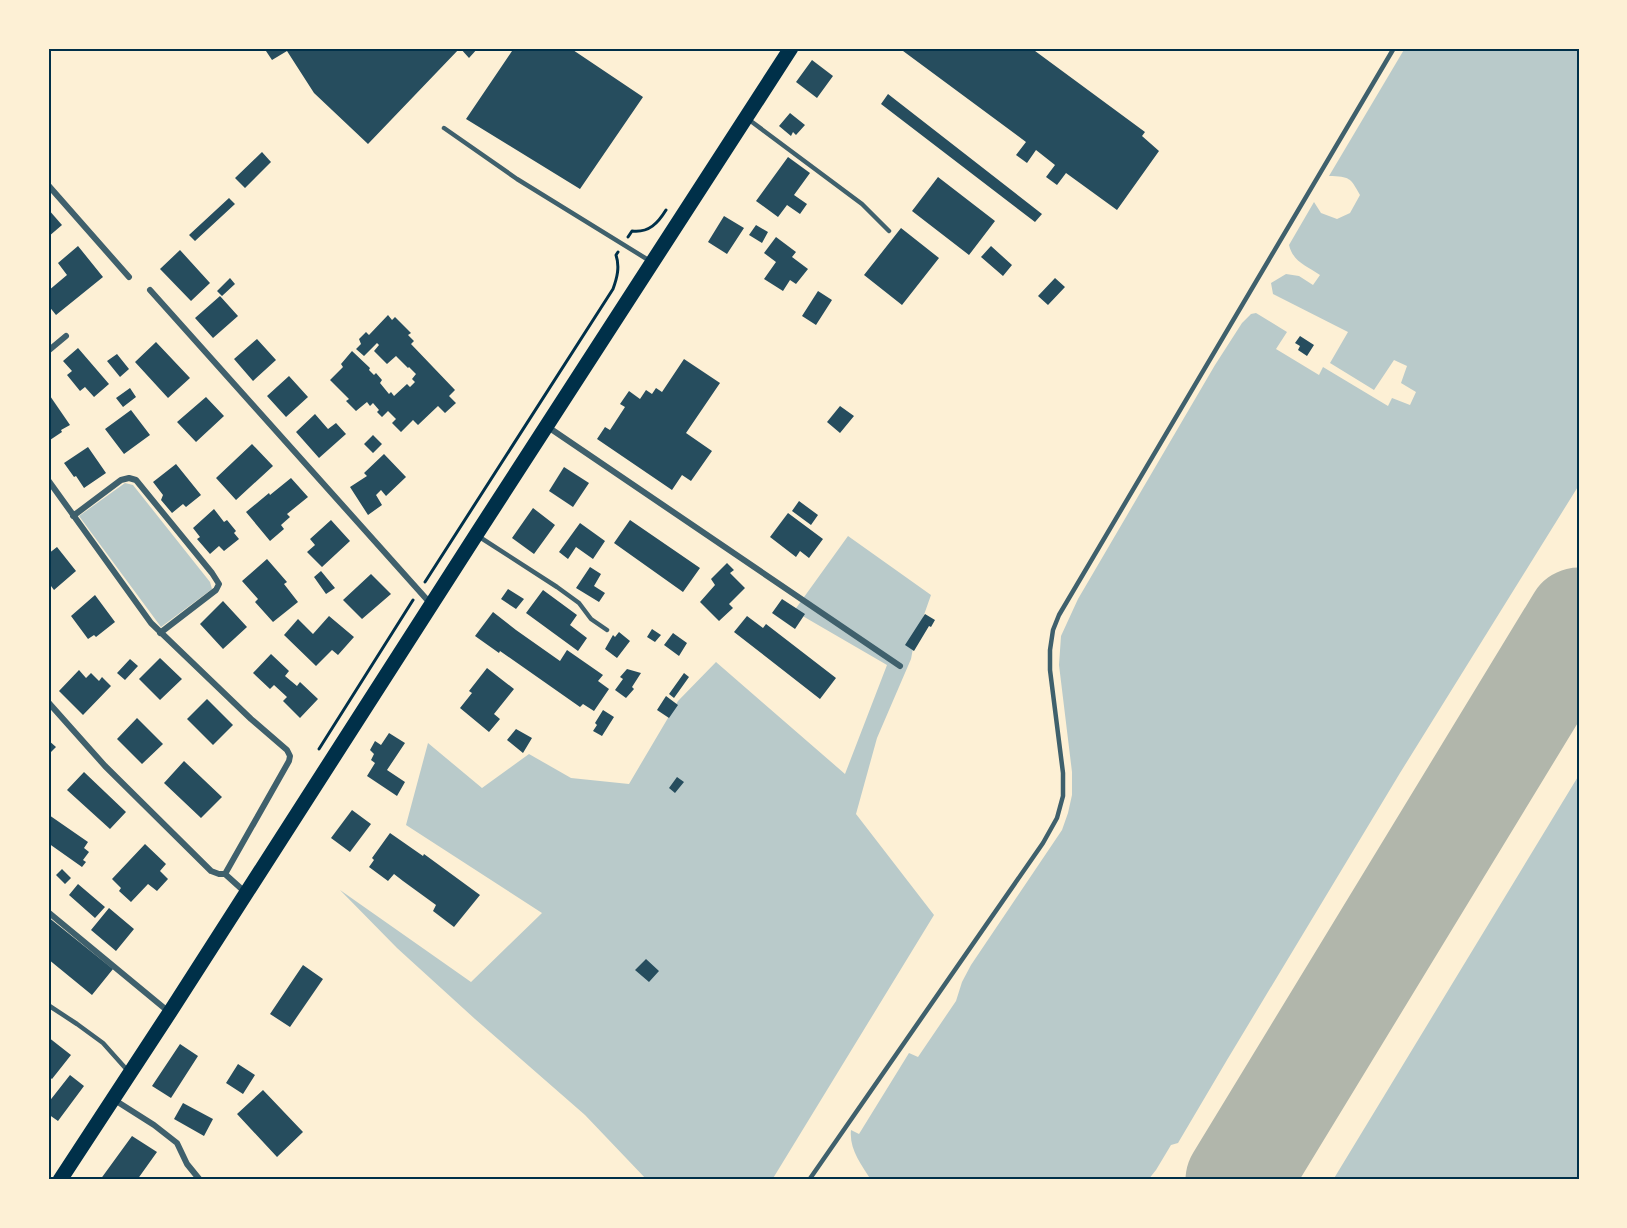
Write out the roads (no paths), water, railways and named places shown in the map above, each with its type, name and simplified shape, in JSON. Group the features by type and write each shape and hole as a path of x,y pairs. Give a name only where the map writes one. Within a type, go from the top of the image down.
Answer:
{"main road":[{"path":"60,1180 791,48"}],"street":[{"path":"48,185 129,277"},
{"path":"150,290 431,604"},
{"path":"48,351 66,336"},
{"path":"547,426 900,666"},
{"path":"73,516 122,480 129,478 136,480 212,573 219,584 216,590 160,633"},
{"path":"48,480 150,623 287,750 290,756 225,874"},
{"path":"48,702 105,766 211,871 225,874 246,893"},
{"path":"48,912 170,1012"},
{"path":"113,1099 154,1125 177,1143 187,1164 200,1180"}],"lane":[{"path":"809,1180 1043,843 1057,818 1063,796 1063,773 1050,670 1050,650 1053,630 1059,615 1394,48"},
{"path":"746,117 862,204 889,231"},
{"path":"444,128 517,179 652,262"},
{"path":"476,535 564,592 579,603 591,619 607,630"},
{"path":"48,1005 103,1043 130,1073"}]}
